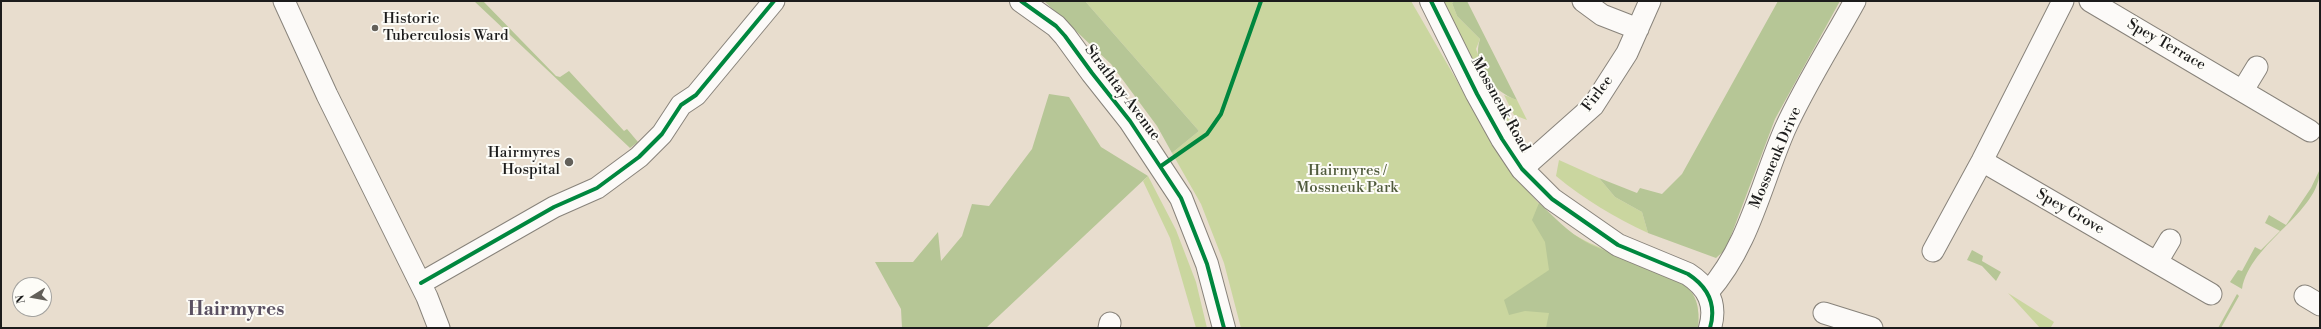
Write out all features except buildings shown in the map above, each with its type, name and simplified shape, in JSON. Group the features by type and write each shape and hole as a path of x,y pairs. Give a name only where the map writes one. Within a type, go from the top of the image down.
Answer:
{"street":[{"path":"284,1 327,95 421,283 439,328"},
{"path":"421,283 554,207 586,194 639,157 662,134 681,105 696,95 774,1"},
{"name":"Strathtay Avenue","path":"1021,1 1056,26 1066,36 1092,73 1130,121 1181,198 1207,264 1224,328"},
{"name":"Mossneuk Road","path":"1431,1 1477,94 1502,139 1522,169 1552,199 1618,245 1688,274 1708,292"},
{"path":"1583,1 1602,15 1638,29"},
{"name":"Firlee","path":"1522,169 1593,106 1627,53 1650,1"},
{"name":"Mossneuk Drive","path":"1708,292 1724,274 1738,250 1786,128 1855,1"},
{"path":"1933,251 1982,161 2063,1"},
{"name":"Spey Terrace","path":"2090,1 2243,90 2310,131"},
{"path":"2243,90 2257,67"},
{"name":"Spey Grove","path":"1982,161 2211,294"},
{"path":"2157,262 2170,240"},
{"path":"1708,292 1713,309 1710,328"},
{"path":"1824,313 1872,328"}],"green space":[{"path":"474,1 483,1 556,76 560,77 569,71 624,131 627,129 638,142 630,148"},
{"path":"1044,1 1085,1 1199,131 1172,153 1157,126 1111,64"},
{"name":"Hairmyres / Mossneuk Park","path":"1085,1 1411,1 1457,82 1504,159 1539,204 1553,218 1581,239 1654,269 1684,285 1692,293 1696,301 1698,328 1241,328 1224,263 1201,204 1172,153 1199,131"},
{"path":"1441,1 1455,1 1452,3 1457,16 1480,39 1476,49 1486,79 1476,70"},
{"path":"1455,1 1467,1 1517,100 1499,90 1486,76 1478,59 1480,39 1457,16 1452,3"},
{"path":"1778,1 1840,1 1775,119 1726,249 1716,258 1648,233 1642,212 1615,197 1599,178 1637,193 1640,188 1662,194 1682,174"},
{"path":"1049,94 1069,97 1101,147 1148,176 986,328 902,328 901,309 875,262 913,262 938,232 941,261 962,236 972,204 989,206 1032,149"},
{"path":"1490,94 1500,102 1518,136 1508,130"},
{"path":"1504,95 1517,100 1527,120 1514,115"},
{"path":"1559,160 1599,178 1615,197 1642,212 1648,233 1600,208 1556,176"},
{"path":"2320,169 2317,185 2309,200 2258,257 2248,272 2242,289 2230,282 2238,270 2242,271 2255,247 2261,250 2280,231 2265,223 2269,215 2286,225 2311,188"},
{"path":"1148,176 1176,230 1196,282 1207,328 1196,328 1170,238 1143,181"},
{"path":"1539,203 1567,229 1586,242 1659,271 1684,285 1692,293 1696,301 1698,328 1546,328 1549,313 1525,311 1509,315 1504,300 1549,270 1545,242 1532,220"},
{"path":"1972,250 1983,256 1982,261 2001,272 1996,281 1982,266 1967,260"},
{"path":"2008,293 2054,322 2051,327 2040,328"},
{"path":"2237,294 2239,296 2221,328 2218,328"}],"cycle path":[{"path":"421,283 554,207 597,188 639,157 662,134 681,105 696,95 774,1"},
{"path":"1021,1 1056,26 1065,36 1130,121 1181,198 1207,264 1224,328"},
{"path":"1161,166 1207,134 1221,114 1261,1"},
{"path":"1431,1 1477,94 1502,139 1522,169 1552,199 1618,245 1688,274 1695,279 1706,290 1709,297 1712,311 1710,328"}],"place":[{"name":"Historic Tuberculosis Ward","path":"375,28"},
{"name":"Hairmyres Hospital","path":"569,162"}],"district":[{"name":"Hairmyres","path":"236,310"}]}
